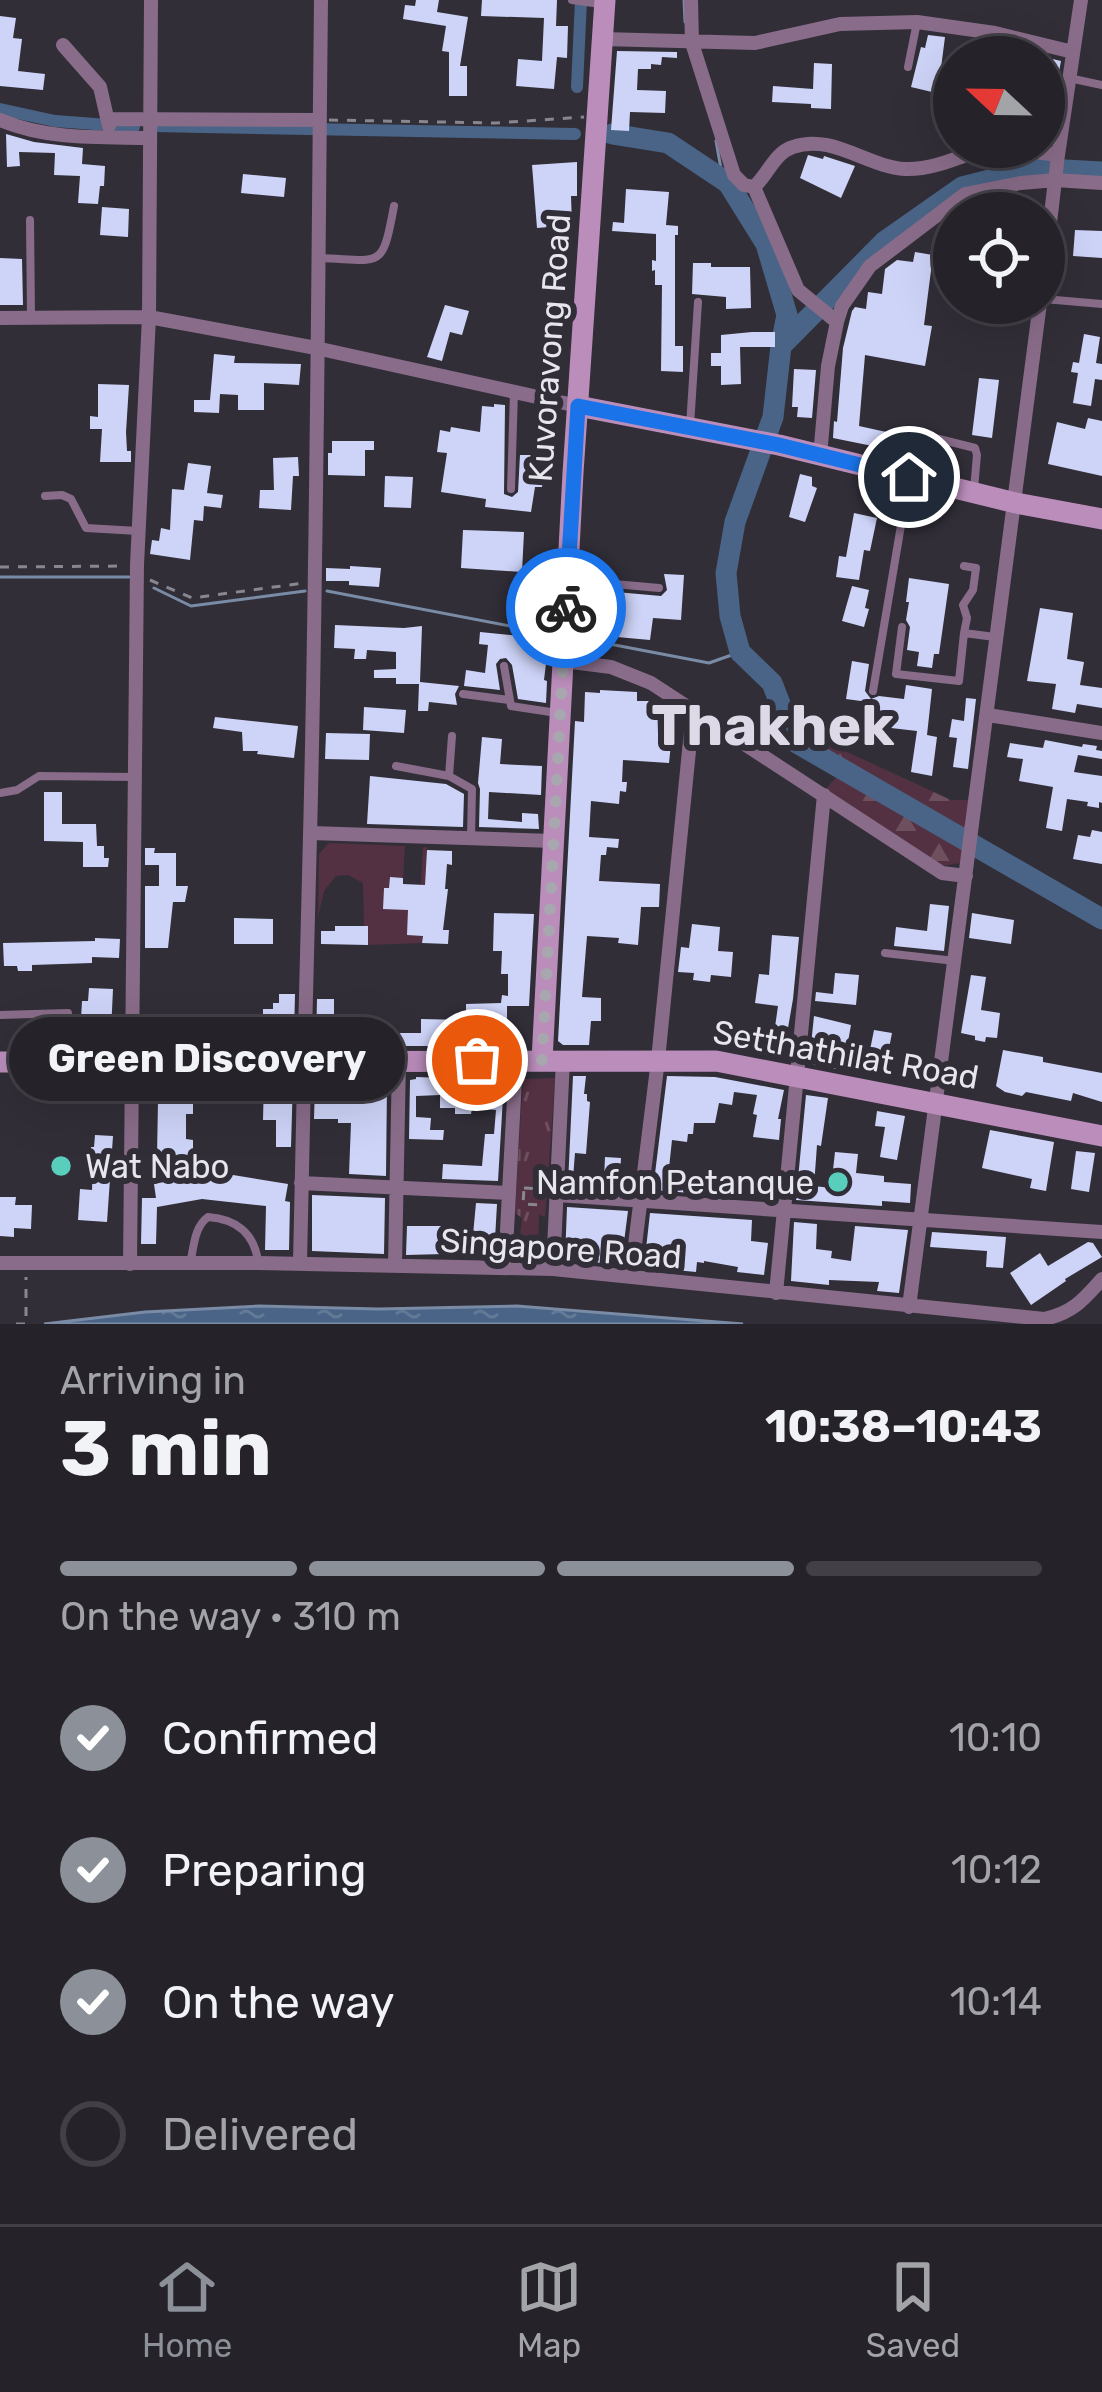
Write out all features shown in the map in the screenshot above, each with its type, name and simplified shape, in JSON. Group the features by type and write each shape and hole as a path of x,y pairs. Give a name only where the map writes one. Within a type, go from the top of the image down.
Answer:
{"street":[{"path":"130,1264 137,570 149,317 151,0"},
{"path":"300,1263 321,0"},
{"path":"691,0 687,43 734,175 754,187"},
{"path":"1065,106 1081,0"},
{"name":"Kuvoravong Road","path":"553,1060 553,841 603,2"},
{"path":"602,39 755,43 840,24 917,22 995,33 1072,52"},
{"path":"63,45 100,87 109,128"},
{"path":"0,119 45,133 149,121 320,126"},
{"path":"109,128 148,138"},
{"path":"754,187 781,154 800,145 833,146 910,170 933,165"},
{"path":"1054,192 1056,168"},
{"path":"820,455 836,322 870,266 965,194 1055,180 1102,182"},
{"path":"754,187 798,290 836,322"},
{"path":"0,318 149,317 779,445 1102,519"},
{"path":"909,1307 1039,324"},
{"path":"563,661 610,667 651,683 942,873 967,872"},
{"path":"631,1277 693,711"},
{"path":"988,715 1102,733"},
{"path":"776,1293 824,795"},
{"path":"310,833 553,841"},
{"path":"395,1265 398,1060"},
{"path":"505,1268 516,1060"},
{"path":"553,1060 557,1196 553,1269"},
{"name":"Setthathilat Road","path":"0,1063 716,1060 1102,1136"},
{"path":"301,1183 509,1193"},
{"path":"557,1196 1102,1232"},
{"name":"Singapore Road","path":"0,1264 300,1263 553,1269 1044,1319 1063,1315 1102,1279"}],"lane":[{"path":"574,1 603,2"},
{"path":"908,67 917,22"},
{"path":"1069,78 1102,85"},
{"path":"320,258 370,260 381,256 394,206"},
{"path":"30,220 31,318"},
{"path":"690,428 698,302"},
{"path":"1065,302 1102,304"},
{"path":"511,489 514,392"},
{"path":"873,691 903,475 915,433 975,448 973,491"},
{"path":"45,496 70,499 86,528 138,531"},
{"path":"902,627 896,674 958,681 967,618 963,604 973,590 976,568 964,566"},
{"path":"567,579 658,588"},
{"path":"964,633 998,637"},
{"path":"505,666 511,706 560,713"},
{"path":"463,694 509,700"},
{"path":"449,776 452,736"},
{"path":"396,766 449,776 472,789 471,838"},
{"path":"0,793 17,790 39,776 134,777"},
{"path":"885,953 955,962"},
{"path":"0,1015 68,1013"},
{"path":"190,1264 200,1222 208,1217 244,1229 256,1246 258,1263"}],"path":[{"path":"320,126 597,116"},
{"path":"0,567 137,570 191,598 314,582"},
{"path":"16,1324 26,1324 27,1264"}],"green space":[{"path":"806,733 951,800 969,800 960,863 942,866 826,789 839,774 869,794 893,793 802,741"},
{"path":"329,843 405,846 403,878 390,878 383,908 408,910 420,900 423,847 427,847 422,943 368,945 363,883 348,875 336,876 324,891 318,917 319,854"},
{"path":"555,1078 545,1217 539,1214 538,1249 519,1247 522,1218 515,1213 523,1079"}],"water":[{"path":"259,1306 517,1306 743,1324 44,1324"}],"building":[{"path":"416,0 439,0 437,12 468,17 460,66 467,66 467,96 449,96 449,52 442,51 446,26 403,19 405,5 415,6"},
{"path":"482,0 557,0 556,26 568,26 567,58 557,57 554,89 516,86 518,59 542,61 544,18 481,16"},
{"path":"0,16 16,18 13,38 22,39 18,71 45,74 43,90 0,86"},
{"path":"928,35 936,36 932,92 911,87 921,47 925,48"},
{"path":"617,51 677,52 677,58 662,57 661,65 638,69 637,90 666,91 665,113 630,112 629,131 611,130"},
{"path":"814,63 832,64 831,109 772,102 773,86 813,89"},
{"path":"6,134 83,148 82,164 105,166 98,204 78,203 80,176 54,175 55,153 19,152 20,166 7,167"},
{"path":"808,155 855,166 841,198 800,178"},
{"path":"577,162 572,225 537,228 532,165"},
{"path":"243,174 286,178 284,197 241,193"},
{"path":"626,189 669,192 666,225 678,226 675,346 683,346 683,372 661,371 662,285 655,285 652,271 656,234 612,231 613,222 624,223"},
{"path":"102,207 129,209 128,237 100,235"},
{"path":"1075,230 1102,231 1102,258 1073,256"},
{"path":"915,252 933,255 924,325 932,326 925,366 865,355 859,426 900,435 897,451 833,438 852,311 866,309 868,292 882,294 885,269 897,260 913,262"},
{"path":"0,258 22,259 23,305 0,305"},
{"path":"693,263 750,267 751,308 726,309 726,297 692,294"},
{"path":"445,305 469,311 462,335 450,332 442,361 427,357"},
{"path":"775,332 775,347 740,347 741,384 721,385 721,366 711,366 711,353 721,353 721,335"},
{"path":"1084,334 1100,337 1096,363 1102,364 1102,380 1095,379 1091,406 1073,403 1078,373 1071,372 1073,362 1079,363"},
{"path":"214,354 235,356 234,363 301,364 299,385 264,383 264,410 238,410 238,395 220,394 219,413 194,412 194,400 210,400"},
{"path":"794,369 816,370 812,418 797,417 798,407 792,407"},
{"path":"979,378 999,380 992,438 972,435"},
{"path":"98,384 129,385 126,432 131,462 100,462 102,429 90,429 90,416 98,417"},
{"path":"505,405 504,494 512,497 518,492 520,455 544,455 543,466 550,466 549,481 535,487 531,512 485,507 486,499 441,492 447,453 437,452 440,430 480,432 482,406"},
{"path":"1088,418 1102,421 1102,476 1048,464 1057,422 1085,429"},
{"path":"332,441 374,441 374,450 365,450 365,476 328,475"},
{"path":"298,457 291,510 259,508 260,490 274,490 273,458"},
{"path":"188,463 211,466 207,493 223,495 221,508 204,506 203,521 194,520 190,560 150,554 152,540 159,541 161,528 170,530 172,489 184,490"},
{"path":"800,474 812,477 812,486 817,488 805,522 789,517"},
{"path":"385,476 413,477 411,508 384,507"},
{"path":"854,513 877,518 859,580 836,577 839,556 846,557"},
{"path":"463,530 524,532 522,572 461,568"},
{"path":"326,568 381,568 379,587 326,581"},
{"path":"664,574 684,575 681,620 653,618 650,640 580,637 582,589 661,596 667,590"},
{"path":"909,578 949,584 939,654 934,654 932,668 917,666 919,652 907,650"},
{"path":"852,586 869,590 864,627 842,621"},
{"path":"1040,608 1073,613 1067,659 1084,662 1080,685 1102,688 1102,708 1077,704 1075,713 1052,709 1056,684 1027,681"},
{"path":"335,625 422,626 420,682 459,686 457,705 429,702 428,711 418,711 419,684 374,678 374,670 396,669 396,652 367,650 366,659 354,659 355,649 334,648"},
{"path":"480,632 549,639 546,703 518,699 512,665 506,658 496,664 500,690 464,686 466,670 485,673 488,645 479,644"},
{"path":"852,661 869,664 865,691 871,699 904,699 906,685 932,689 927,735 937,737 932,776 911,772 917,731 865,725 868,702 846,699"},
{"path":"585,692 637,692 637,701 657,701 658,733 672,734 669,763 623,760 622,782 627,782 619,804 591,801 589,837 619,839 618,848 607,847 606,855 601,855 599,881 660,884 659,907 641,907 638,945 587,936 582,997 601,998 601,1021 591,1021 589,1045 563,1045 558,1041 575,721 584,722"},
{"path":"966,698 976,699 968,769 953,767 957,738 949,737 952,719 964,721"},
{"path":"364,707 406,710 404,733 363,730"},
{"path":"215,717 298,726 294,758 243,751 242,732 213,728"},
{"path":"326,733 370,734 369,760 325,759"},
{"path":"482,737 502,739 500,764 542,766 541,795 489,792 488,819 522,822 522,813 538,814 539,829 479,827"},
{"path":"1045,740 1097,746 1102,751 1102,759 1078,755 1074,772 1102,776 1102,803 1099,808 1067,799 1062,831 1046,828 1053,787 1019,781 1023,759 1007,757 1010,743 1043,748"},
{"path":"370,776 446,784 464,794 463,827 367,824"},
{"path":"44,792 62,792 62,824 96,824 97,846 104,846 108,867 83,867 83,842 44,841"},
{"path":"1092,830 1102,832 1102,864 1073,859 1078,835 1090,837"},
{"path":"145,848 176,853 176,886 188,886 185,902 173,902 168,948 145,948 145,886 159,886 159,865 145,865"},
{"path":"427,850 452,851 443,930 449,930 448,944 422,943 423,936 407,935 408,910 383,909 390,877 403,878 403,884 425,885"},
{"path":"930,904 949,906 944,951 894,946 896,927 927,931"},
{"path":"494,913 534,914 529,1006 507,1006 507,1043 316,1044 317,999 334,999 334,1019 351,1019 351,1033 421,1033 421,1019 466,1020 466,1004 501,1003 502,995 508,996 508,974 501,974 502,951 493,951"},
{"path":"972,913 1014,920 1011,944 969,938"},
{"path":"234,918 273,919 273,944 234,944"},
{"path":"692,924 720,927 718,951 733,952 731,977 711,975 710,982 693,980 694,973 678,972 681,947 689,948"},
{"path":"335,926 368,926 368,945 321,944 321,931 335,931"},
{"path":"772,935 799,937 783,1057 771,1055 778,1006 755,1003 759,974 769,975"},
{"path":"120,939 119,958 32,965 32,971 4,966 3,943"},
{"path":"835,973 859,975 856,1005 815,1001 816,992 833,994"},
{"path":"971,975 986,977 981,1010 1000,1013 997,1038 986,1037 985,1042 961,1033"},
{"path":"89,988 113,989 111,1032 89,1032 89,1020 81,1019"},
{"path":"279,994 295,994 294,1036 262,1037 256,1033 256,1021 263,1021 263,1009 279,1003"},
{"path":"814,1016 851,1025 843,1070 809,1064"},
{"path":"144,1022 190,1022 190,1043 143,1043"},
{"path":"874,1030 892,1033 884,1074 866,1070"},
{"path":"1003,1050 1102,1073 1102,1102 1073,1093 1071,1101 1005,1092 996,1086"},
{"path":"573,1076 586,1076 584,1094 590,1102 586,1154 575,1153 573,1178 604,1180 605,1157 621,1158 620,1177 632,1178 631,1189 568,1184"},
{"path":"667,1076 715,1077 784,1090 779,1140 753,1137 757,1095 734,1092 732,1105 719,1103 715,1123 694,1123 687,1142 672,1140 667,1187 704,1190 703,1194 653,1190"},
{"path":"264,1078 293,1078 291,1147 276,1147 276,1120 263,1120"},
{"path":"381,1079 381,1084 387,1084 386,1176 349,1174 351,1123 314,1119 315,1084"},
{"path":"410,1080 504,1080 498,1181 442,1179 443,1164 482,1166 485,1134 494,1134 496,1110 472,1108 471,1114 455,1114 455,1108 440,1108 440,1095 416,1096 416,1117 431,1118 430,1130 444,1130 443,1140 409,1139"},
{"path":"806,1095 828,1098 814,1186 831,1188 835,1152 858,1154 856,1173 911,1184 910,1203 882,1201 882,1206 796,1200"},
{"path":"158,1101 193,1101 193,1114 186,1114 186,1139 193,1140 193,1156 157,1156"},
{"path":"877,1111 905,1116 897,1160 880,1157 885,1127 875,1126"},
{"path":"990,1130 1054,1142 1046,1191 1030,1188 1032,1179 982,1168"},
{"path":"95,1135 113,1136 107,1222 78,1220 80,1189 92,1190"},
{"path":"1076,1151 1095,1153 1089,1192 1071,1189"},
{"path":"200,1175 288,1184 289,1250 265,1250 266,1206 202,1199 157,1207 156,1244 141,1244 142,1198 156,1198 154,1184"},
{"path":"312,1195 385,1198 384,1254 312,1251"},
{"path":"0,1197 16,1197 15,1205 32,1205 31,1229 14,1228 14,1237 0,1236"},
{"path":"476,1203 497,1204 494,1257 471,1256"},
{"path":"567,1207 628,1211 621,1265 565,1259"},
{"path":"650,1213 752,1220 751,1241 768,1243 764,1275 704,1261 697,1262 696,1272 644,1267"},
{"path":"794,1222 817,1224 816,1249 832,1251 831,1258 851,1261 855,1226 908,1230 899,1293 877,1291 879,1282 791,1281"},
{"path":"407,1226 444,1226 444,1254 406,1255"},
{"path":"932,1232 1006,1237 1003,1268 986,1267 987,1251 930,1247"},
{"path":"1088,1242 1102,1257 1031,1305 1010,1273 1040,1253 1048,1266"}],"waterway":[{"path":"577,87 581,0"},
{"path":"684,0 685,22"},
{"path":"0,109 55,121 134,127"},
{"path":"153,126 575,134"},
{"path":"612,134 668,143 728,183 766,244 787,315 781,345"},
{"path":"716,141 723,180"},
{"path":"1037,168 962,187 885,241 781,346 773,417 735,522 726,573 740,652 772,683 795,742 1102,919"},
{"path":"1065,170 1102,172"},
{"path":"0,577 129,577"},
{"path":"154,588 191,606 305,591"},
{"path":"327,591 547,633"},
{"path":"578,638 709,663 740,652"}],"way so far":[{"path":"477,1060 542,1060 566,608"}],"place":[{"name":"Green Discovery","path":"477,1060"},
{"name":"Wat Nabo","path":"61,1166"},
{"name":"Namfon Petanque","path":"838,1182"}],"district":[{"name":"Thakhek","path":"773,725"}],"route":[{"path":"566,608 578,406 779,445 909,477"}]}
